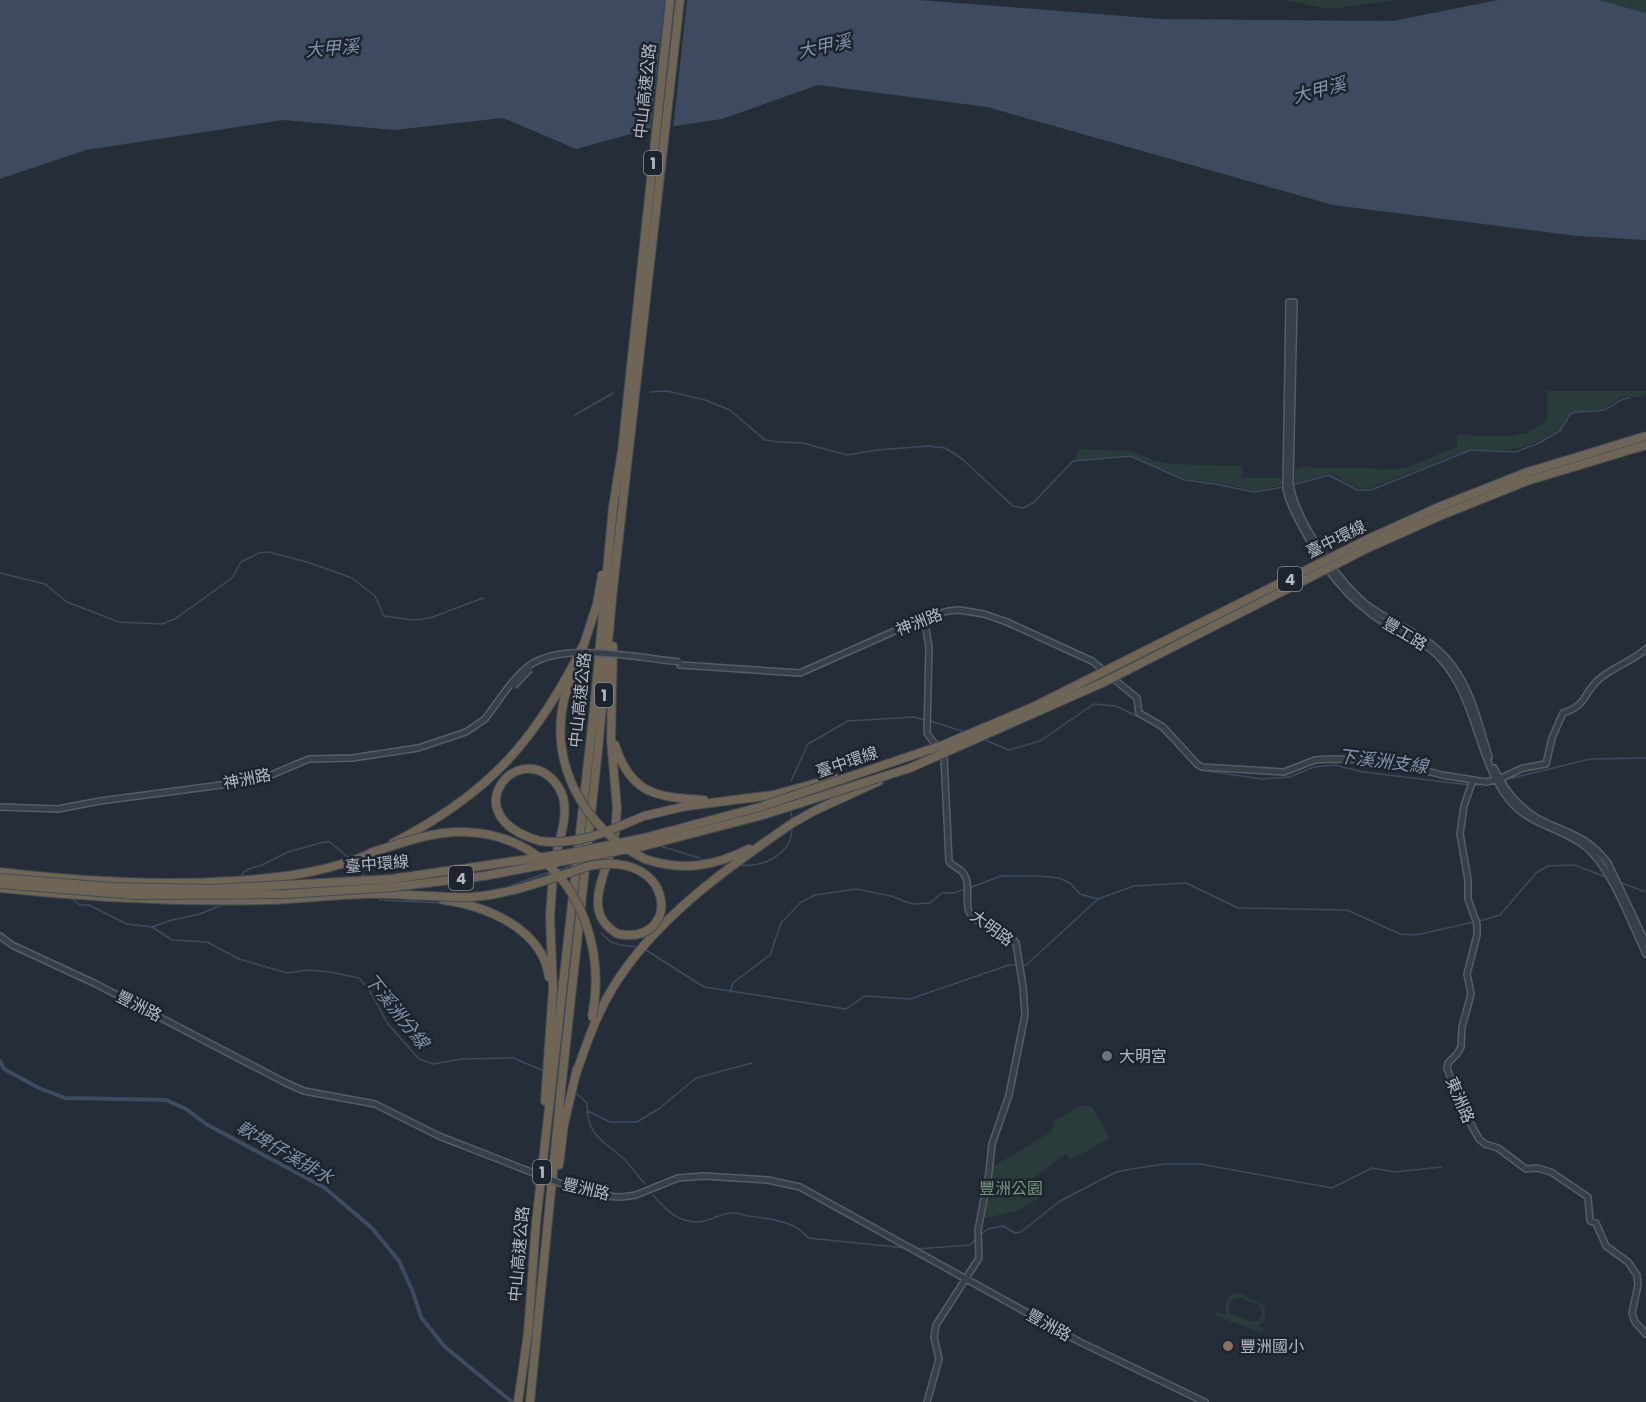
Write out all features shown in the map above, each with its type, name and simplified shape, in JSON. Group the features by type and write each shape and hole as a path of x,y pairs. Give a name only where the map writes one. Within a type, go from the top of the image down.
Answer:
{"highway":[{"name":"中山高速公路","path":"518,1402 528,1333 533,1256 553,1087 564,1064 598,750 670,0"},
{"name":"中山高速公路","path":"530,1398 545,1242 553,1087 551,1068 594,709 613,507 639,326 680,0"},
{"name":"臺中環線","path":"0,878 111,887 213,889 391,879 571,853 644,838 760,807 943,745 1033,707 1366,540 1439,507 1525,472 1646,436"},
{"name":"臺中環線","path":"0,886 136,896 287,894 393,887 484,876 644,846 763,815 910,768 1102,683 1370,547 1442,515 1527,481 1646,445"},
{"path":"370,853 434,820 465,800 488,781 530,736 561,697 585,642 601,586 613,507"},
{"path":"0,886 64,895 134,899 270,900 364,894 468,897 524,887 589,866 600,864 623,864 636,868 652,879 661,894 662,905 658,919 649,929 635,935 618,934 610,930 601,920 598,903 616,828 617,808 611,740 613,589"},
{"path":"561,697 561,742 572,786 578,798 597,824 621,844 639,856 668,866 705,865 731,857 814,811 910,768"},
{"path":"612,724 615,744 626,771 652,794 674,798 715,800 773,795"},
{"path":"551,1068 551,886 564,818 564,802 557,785 543,772 532,769 522,770 504,779 496,794 497,809 507,825 514,831 540,842 557,844 591,838 644,816 668,810 773,795 901,759"},
{"path":"545,1242 570,1096 595,1016 642,947 661,927 724,871 794,822"},
{"path":"0,872 133,883 283,878 308,873 437,833 466,832 507,841 542,860 570,891 589,927 597,975 595,1016"},
{"path":"410,895 466,904 508,921 523,932 538,949 548,972 552,1007"}],"street":[{"name":"豐工路","path":"1291,302 1288,485 1300,513 1323,553 1346,585 1368,605 1430,642 1453,666 1469,695 1498,779 1526,811 1536,818 1579,836 1600,852 1646,943"},
{"name":"神洲路","path":"0,807 12,806 44,810 65,808 100,801 263,780 309,759 363,757 418,748 466,732 485,719 522,672 538,660 549,656 587,652 680,664 800,673 924,618 948,610 984,614 1021,628 1101,666 1137,698 1139,713 1153,719 1197,764 1208,768 1284,772 1315,760 1384,760 1442,775 1473,780"},
{"name":"大明路","path":"924,618 929,647 927,733 944,757 949,861 961,869 966,877 968,911 972,918 1013,939 1016,943 1025,1015 1009,1095 992,1144 978,1230 979,1258 965,1279"},
{"path":"1473,780 1486,782 1523,768 1546,764 1552,738 1563,713 1577,708 1603,676 1636,658 1646,649"},
{"name":"東洲路","path":"1473,780 1464,806 1460,837 1468,880 1468,899 1476,922 1477,938 1467,974 1471,997 1462,1027 1461,1047 1448,1063 1447,1068 1459,1102 1477,1137 1482,1142 1501,1149 1526,1169 1537,1168 1555,1174 1588,1197 1590,1221 1596,1223 1606,1246 1628,1262 1635,1272 1638,1285 1632,1313 1635,1322 1646,1334"},
{"name":"豐工路","path":"1616,886 1646,954"},
{"name":"豐洲路","path":"0,936 12,945 96,984 304,1091 375,1104 439,1136 567,1186 601,1196 622,1197 636,1195 688,1176 784,1183 800,1187 1080,1342 1205,1402"},
{"path":"927,1402 939,1359 934,1337 936,1325 965,1279"}],"green space":[{"path":"1284,0 1399,0 1329,9"},
{"path":"1586,0 1646,0 1646,18"},
{"path":"1547,391 1646,391 1646,393 1643,397 1623,397 1600,410 1572,412 1567,415 1560,430 1528,446 1503,451 1472,449 1367,489 1353,487 1331,473 1295,483 1295,470 1299,467 1396,469 1408,467 1457,447 1457,435 1512,436 1527,433 1547,421"},
{"path":"1080,449 1130,451 1168,464 1242,466 1242,478 1284,478 1283,485 1255,491 1214,482 1190,480 1127,455 1076,460 1076,453"},
{"name":"豐洲公園","path":"1081,1105 1092,1107 1110,1138 1070,1160 1066,1154 1032,1179 1042,1196 1019,1210 982,1219 994,1166 1052,1131 1054,1121"},
{"path":"1239,1293 1265,1306 1265,1321 1258,1326 1263,1328 1262,1333 1216,1316 1216,1312 1226,1315 1227,1300","holes":["1239,1297 1259,1305 1262,1314 1258,1321 1253,1322 1230,1314 1229,1311 1231,1301"]}],"water":[{"name":"大甲溪","path":"0,0 920,0 1161,19 1393,21 1498,0 1599,0 1646,13 1646,240 1577,236 1333,205 987,107 818,85 722,119 642,131 576,149 503,118 394,130 284,120 86,150 0,179"}],"pier":[{"path":"665,0 687,0 673,129 650,133"}],"waterway":[{"path":"651,392 667,391 705,400 730,410 765,440 803,443 847,455 928,446 945,448 961,458 1013,506 1023,508 1033,503 1073,461 1130,456 1185,480 1254,492 1284,487"},
{"path":"575,415 613,393"},
{"path":"1292,485 1329,475 1357,490 1371,490 1471,450 1515,452 1537,444 1560,431 1570,414 1603,410 1622,399 1629,398"},
{"path":"0,573 45,584 67,602 119,622 162,624 175,619 232,578 241,562 259,553 269,552 352,578 375,596 384,616 413,620 430,618 483,598"},
{"name":"下溪洲支線","path":"983,739 1009,750 1040,741 1094,704 1116,706 1149,722"},
{"name":"下溪洲支線","path":"791,781 808,744 848,721 914,717 925,720"},
{"name":"下溪洲支線","path":"930,721 965,732"},
{"name":"下溪洲支線","path":"1158,727 1178,747"},
{"name":"下溪洲支線","path":"1504,780 1590,759 1646,758"},
{"name":"下溪洲支線","path":"1196,766 1200,770 1262,779 1290,777 1314,767 1335,765 1363,772 1470,785"},
{"name":"下溪洲支線","path":"1475,785 1485,784"},
{"name":"下溪洲支線","path":"791,810 792,820"},
{"name":"下溪洲支線","path":"738,865 757,864 774,858 787,846 792,828"},
{"name":"下溪洲支線","path":"241,876 249,869 288,852 324,842 330,842 348,857"},
{"name":"下溪洲支線","path":"660,846 700,858"},
{"name":"下溪洲支線","path":"356,864 365,878"},
{"name":"下溪洲支線","path":"558,870 573,865"},
{"path":"1479,921 1500,915 1536,873 1548,866 1574,865 1606,877"},
{"name":"下溪洲支線","path":"507,887 550,872"},
{"path":"969,888 1001,876 1038,876 1059,878 1070,883 1080,894 1098,899 1134,886 1186,883 1238,908 1347,910 1400,934 1416,935 1474,922"},
{"path":"1619,882 1646,892"},
{"path":"730,993 733,983 770,955 781,923 801,902 815,895 856,889 891,896 912,904 930,903 942,893 954,893 965,889"},
{"name":"下溪洲支線","path":"376,897 380,900 442,903"},
{"name":"下溪洲支線","path":"72,899 80,905 89,905 127,924 152,927 200,914 224,904"},
{"path":"1022,965 1026,965 1097,900"},
{"name":"下溪洲分線","path":"152,927 172,940 207,942 239,959 287,973 308,970 359,978 368,988 388,1024 419,1059 433,1064 462,1059 513,1058 542,1070"},
{"path":"601,933 611,942 639,947"},
{"path":"646,950 704,987 846,1009 865,996 910,999 1009,965 1017,965"},
{"name":"軟埤仔溪排水","path":"0,1061 4,1069 39,1088 65,1098 166,1100 186,1109 206,1124 325,1188 372,1228 399,1261 421,1317 444,1346 512,1402"},
{"path":"588,1111 610,1122 637,1122 660,1108 696,1078 752,1063"},
{"name":"下溪洲分線","path":"574,1091 587,1103 590,1123 597,1136 624,1159 645,1184"},
{"path":"981,1234 988,1229 1003,1226 1015,1233 1021,1232 1060,1201 1116,1172 1165,1164 1200,1164 1332,1188 1372,1168 1395,1172 1441,1167"},
{"name":"下溪洲分線","path":"653,1195 678,1218 691,1222 734,1213 789,1224 803,1232 808,1238 906,1248"},
{"path":"917,1249 970,1245 975,1240"}],"place":[{"name":"大明宮","path":"1107,1056"},
{"name":"豐洲國小","path":"1228,1346"}]}
